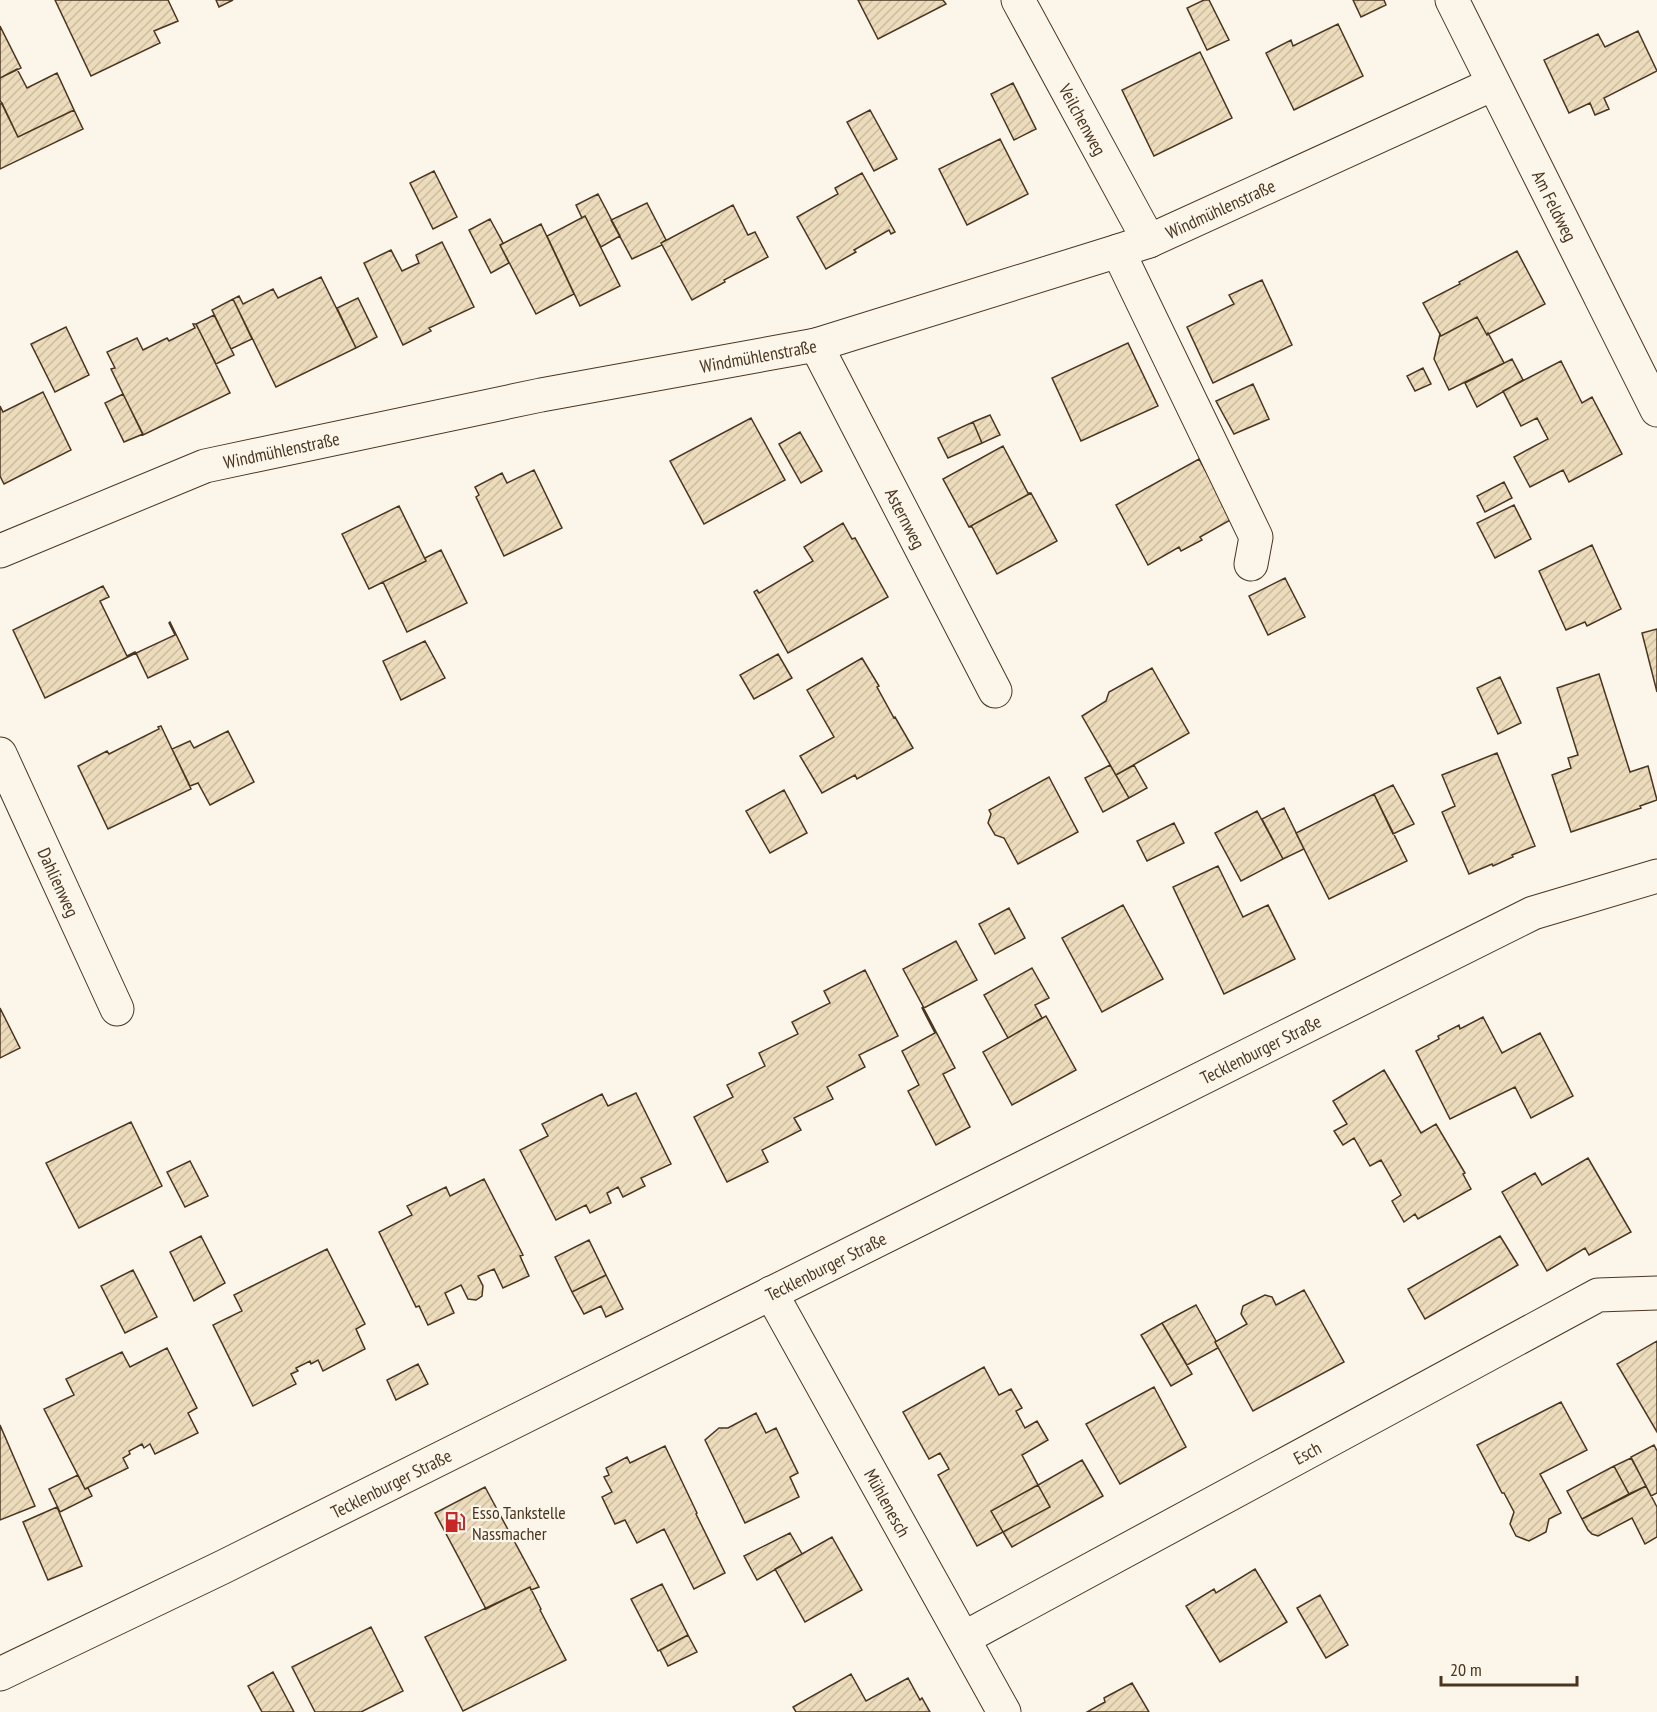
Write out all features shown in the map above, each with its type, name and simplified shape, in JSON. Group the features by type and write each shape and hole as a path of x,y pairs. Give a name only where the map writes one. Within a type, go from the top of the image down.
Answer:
{"street":[{"name":"Veilchenweg","path":"1018,0 1149,241"},
{"name":"Am Feldweg","path":"1452,0 1657,410"},
{"name":"Windmühlenstraße","path":"0,551 205,466 541,395 816,345 1118,251 1149,241 1493,84"},
{"path":"1118,251 1256,537 1251,564"},
{"name":"Asternweg","path":"816,345 995,691"},
{"name":"Dahlienweg","path":"0,754 117,1009"},
{"name":"Tecklenburger Straße","path":"0,1674 223,1567 1533,913 1657,876"},
{"name":"Mühlenesch","path":"771,1293 1004,1712"},
{"name":"Esch","path":"964,1638 1598,1295 1657,1293"}],"building":[{"path":"55,0 168,0 178,21 154,31 160,43 91,76"},
{"path":"216,0 233,0 219,7"},
{"path":"858,0 943,0 946,4 878,39"},
{"path":"1209,0 1229,40 1207,50 1187,8"},
{"path":"1353,0 1384,0 1386,5 1361,17"},
{"path":"1338,24 1363,76 1294,110 1266,53 1291,40 1293,46"},
{"path":"0,26 21,68 0,78"},
{"path":"1638,31 1657,71 1604,98 1609,109 1595,115 1590,103 1569,113 1544,60 1598,34 1605,47"},
{"path":"1200,52 1232,118 1154,156 1122,90"},
{"path":"17,69 27,88 57,73 74,110 18,137 0,100 0,78"},
{"path":"1013,83 1036,129 1014,140 991,94"},
{"path":"2,103 18,137 74,110 83,129 0,169 0,104"},
{"path":"870,110 897,159 874,171 847,122"},
{"path":"1000,139 1028,194 967,225 939,169"},
{"path":"434,171 457,217 433,229 410,183"},
{"path":"862,173 895,232 891,234 889,230 826,269 797,217 838,194 835,188"},
{"path":"598,194 620,236 601,247 585,216 582,218 576,205"},
{"path":"647,203 666,240 661,243 662,245 632,259 611,220"},
{"path":"733,205 748,235 755,232 768,257 692,300 661,243"},
{"path":"585,216 620,286 580,306 547,236"},
{"path":"490,219 503,243 500,245 509,263 491,273 469,230"},
{"path":"541,224 574,294 536,314 500,245"},
{"path":"442,242 474,307 429,328 431,331 403,345 364,263 391,250 402,271 419,263 416,255"},
{"path":"1517,251 1545,304 1487,335 1477,317 1441,336 1423,303"},
{"path":"321,277 356,348 276,387 233,299 239,296 243,304 273,289 278,298"},
{"path":"1262,280 1292,345 1213,383 1187,327 1234,304 1229,295"},
{"path":"358,298 377,337 356,348 337,308"},
{"path":"233,299 252,339 231,349 212,310"},
{"path":"214,315 234,355 216,364 196,324"},
{"path":"1477,317 1504,363 1449,390 1434,359 1440,334 1441,336"},
{"path":"193,324 196,324 230,393 143,435 111,369 115,368 107,352 137,338 143,350 167,338 169,341 195,328"},
{"path":"66,327 89,375 55,392 31,344"},
{"path":"1128,343 1158,406 1081,441 1052,378"},
{"path":"1512,359 1523,380 1477,407 1465,383"},
{"path":"1561,361 1582,403 1592,397 1622,454 1569,482 1563,470 1530,487 1514,457 1548,439 1537,418 1521,426 1503,391"},
{"path":"1423,368 1431,384 1415,391 1407,376"},
{"path":"1253,384 1269,419 1234,434 1216,401"},
{"path":"43,392 71,450 4,484 0,476 0,406 3,412"},
{"path":"123,394 143,434 124,442 105,403"},
{"path":"990,415 1000,435 982,443 973,422"},
{"path":"751,418 785,480 704,524 670,461"},
{"path":"973,422 982,443 948,458 938,438"},
{"path":"800,432 822,471 801,483 779,444"},
{"path":"1003,446 1028,493 1031,493 969,527 943,479"},
{"path":"1199,459 1232,519 1200,537 1202,540 1181,551 1179,547 1148,565 1116,505"},
{"path":"534,470 562,528 504,556 476,497 479,495 475,487 502,473 507,483"},
{"path":"1504,482 1512,498 1485,512 1477,496"},
{"path":"1031,493 1057,541 997,574 972,527 969,527"},
{"path":"1514,505 1531,539 1495,558 1477,523"},
{"path":"399,506 426,561 369,589 342,534"},
{"path":"843,523 852,539 855,538 888,597 788,653 754,592 757,590 759,593 813,561 804,547"},
{"path":"1592,545 1621,609 1587,626 1585,622 1566,630 1539,571"},
{"path":"441,550 467,603 407,632 383,582 426,561 425,558"},
{"path":"1285,578 1305,617 1268,635 1249,596"},
{"path":"103,586 109,597 100,601 127,656 136,653 45,698 13,630"},
{"path":"170,622 188,659 148,678 136,653 175,635"},
{"path":"1657,629 1657,692 1642,633"},
{"path":"425,641 445,678 401,700 383,661"},
{"path":"778,654 792,678 754,699 740,675"},
{"path":"862,658 913,748 857,779 855,775 822,793 800,756 834,737 807,690"},
{"path":"1152,668 1189,733 1116,775 1082,716 1106,701 1109,692"},
{"path":"1599,674 1630,772 1648,766 1657,800 1640,806 1641,808 1571,832 1552,775 1571,768 1568,758 1578,755 1557,688"},
{"path":"1500,677 1521,723 1498,734 1477,688"},
{"path":"161,726 191,789 108,829 78,766 107,751 109,754"},
{"path":"228,731 254,782 210,805 198,783 190,786 172,749 190,741 194,748"},
{"path":"1497,753 1535,846 1493,866 1492,864 1469,874 1442,812 1455,806 1442,775"},
{"path":"1110,765 1129,798 1103,812 1085,778"},
{"path":"1134,765 1147,788 1129,798 1116,775"},
{"path":"1049,777 1078,832 1018,864 1004,838 995,835 988,823 991,814 989,810"},
{"path":"1393,785 1414,824 1393,834 1374,794"},
{"path":"784,790 807,833 770,853 746,811"},
{"path":"1374,794 1407,861 1329,899 1296,833"},
{"path":"1284,808 1304,849 1283,859 1262,819"},
{"path":"1257,811 1283,859 1241,881 1215,833"},
{"path":"1174,823 1184,843 1147,861 1137,841"},
{"path":"1218,866 1243,917 1268,905 1295,959 1224,994 1173,887"},
{"path":"1123,905 1163,979 1102,1012 1062,938"},
{"path":"1009,908 1025,938 995,954 979,924"},
{"path":"956,941 977,980 924,1008 903,969"},
{"path":"1032,968 1049,998 1035,1005 1042,1018 1008,1038 984,995"},
{"path":"865,970 898,1036 859,1055 865,1067 827,1087 833,1099 794,1118 801,1130 762,1150 768,1162 727,1182 694,1117 733,1097 727,1085 765,1066 759,1053 798,1034 792,1022 830,1003 824,991"},
{"path":"923,1007 955,1068 943,1074 970,1127 936,1145 908,1091 919,1085 902,1051 935,1033"},
{"path":"0,1008 20,1048 0,1058"},
{"path":"1046,1016 1076,1070 1012,1105 983,1052"},
{"path":"1483,1017 1502,1053 1540,1033 1573,1096 1531,1118 1515,1087 1450,1119 1416,1051 1459,1025 1460,1029"},
{"path":"1384,1070 1421,1133 1436,1124 1465,1173 1463,1174 1471,1189 1418,1219 1415,1214 1404,1222 1392,1201 1401,1195 1381,1160 1370,1166 1354,1138 1343,1145 1334,1131 1347,1124 1333,1101"},
{"path":"636,1093 671,1164 641,1178 645,1186 623,1197 618,1187 607,1193 611,1203 590,1213 586,1205 556,1220 520,1150 548,1136 542,1124 602,1094 608,1106"},
{"path":"131,1122 162,1186 79,1228 46,1163"},
{"path":"1588,1158 1631,1232 1589,1255 1585,1248 1547,1271 1502,1192 1535,1173 1542,1185"},
{"path":"190,1161 208,1196 185,1207 167,1172"},
{"path":"484,1179 523,1255 520,1256 529,1276 503,1288 494,1269 478,1276 483,1286 482,1296 476,1300 468,1299 461,1285 445,1293 454,1313 428,1325 419,1306 416,1307 379,1232 412,1215 407,1206 446,1187 450,1196"},
{"path":"201,1236 225,1283 194,1301 170,1252"},
{"path":"1500,1236 1518,1265 1425,1319 1408,1289"},
{"path":"589,1240 606,1275 572,1292 555,1257"},
{"path":"327,1249 365,1324 356,1329 365,1349 323,1371 318,1360 296,1368 298,1371 291,1374 296,1384 253,1406 213,1325 242,1311 234,1295"},
{"path":"133,1270 157,1317 125,1333 101,1286"},
{"path":"606,1275 623,1309 606,1317 601,1306 584,1314 572,1292"},
{"path":"1304,1290 1344,1362 1253,1411 1215,1342 1247,1324 1241,1314 1243,1306 1265,1295 1272,1297 1276,1305"},
{"path":"1196,1305 1218,1348 1187,1365 1162,1323"},
{"path":"1162,1323 1192,1374 1171,1386 1141,1335"},
{"path":"1657,1341 1657,1432 1617,1364"},
{"path":"167,1348 197,1408 188,1413 198,1433 155,1454 150,1444 144,1448 142,1444 129,1451 130,1454 123,1458 128,1468 85,1489 44,1409 74,1395 66,1379 122,1352 130,1367"},
{"path":"418,1364 428,1384 396,1400 387,1380"},
{"path":"984,1367 999,1395 1011,1389 1022,1408 1016,1411 1025,1428 1037,1421 1048,1440 1022,1455 1038,1485 991,1511 1003,1532 977,1546 938,1475 949,1469 940,1453 929,1459 903,1412"},
{"path":"1154,1387 1186,1447 1120,1484 1086,1424"},
{"path":"1561,1402 1587,1450 1540,1474 1561,1513 1549,1519 1546,1532 1529,1541 1516,1536 1510,1524 1514,1512 1477,1445"},
{"path":"756,1413 766,1433 776,1428 798,1473 790,1477 799,1497 745,1523 705,1440 719,1428 728,1428"},
{"path":"0,1425 35,1506 0,1520"},
{"path":"1654,1445 1657,1451 1657,1493 1651,1496 1631,1457"},
{"path":"665,1446 725,1573 694,1589 664,1529 637,1543 625,1520 615,1524 602,1497 612,1492 604,1477 609,1475 606,1468 627,1457 630,1463"},
{"path":"1631,1458 1646,1486 1629,1494 1614,1466"},
{"path":"1082,1460 1103,1496 1012,1547 1003,1532 1050,1507 1038,1485"},
{"path":"1614,1466 1629,1494 1582,1519 1567,1491"},
{"path":"78,1475 85,1489 88,1488 92,1496 60,1512 49,1489"},
{"path":"1038,1485 1050,1507 1003,1532 991,1511"},
{"path":"1646,1486 1657,1507 1657,1537 1645,1544 1632,1518 1598,1536 1588,1530 1582,1519"},
{"path":"485,1487 539,1587 531,1590 530,1587 486,1609 435,1513"},
{"path":"57,1507 82,1566 48,1580 23,1522"},
{"path":"790,1533 802,1554 757,1580 744,1556"},
{"path":"832,1537 862,1590 805,1622 775,1569"},
{"path":"1255,1569 1287,1622 1220,1662 1186,1606 1214,1589 1216,1593"},
{"path":"662,1584 688,1635 658,1651 631,1599"},
{"path":"530,1587 566,1660 463,1711 425,1637"},
{"path":"1320,1595 1348,1645 1326,1658 1297,1608"},
{"path":"371,1627 403,1691 361,1712 315,1712 292,1667"},
{"path":"688,1635 697,1652 668,1666 660,1650"},
{"path":"273,1672 294,1712 262,1712 248,1686"},
{"path":"851,1674 866,1701 908,1678 920,1700 922,1698 930,1712 796,1712 793,1707"},
{"path":"1132,1683 1149,1712 1087,1712 1105,1702 1104,1698"}],"place":[{"name":"Esso Tankstelle Nassmacher","path":"455,1522"}]}
